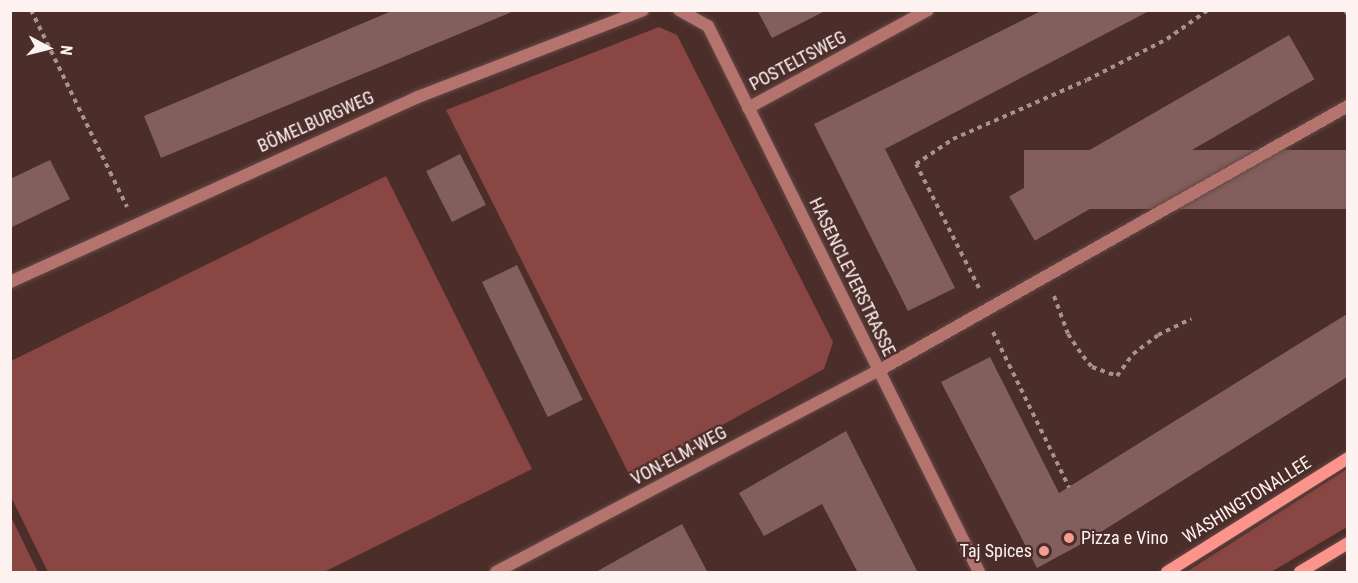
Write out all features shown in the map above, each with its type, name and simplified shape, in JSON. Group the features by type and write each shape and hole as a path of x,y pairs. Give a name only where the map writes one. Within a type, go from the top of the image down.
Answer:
{"street":[{"name":"BÖMELBURGWEG","path":"10,282 134,222 418,97 643,10"},
{"name":"HASENCLEVERSTRASSE","path":"679,10 708,26 979,573"},
{"name":"POSTELTSWEG","path":"748,108 928,10"},
{"name":"VON-ELM-WEG","path":"496,573 878,371 1347,106"},
{"name":"WASHINGTONALLEE","path":"1167,573 1347,458"},
{"path":"1300,573 1347,543"}],"path":[{"path":"31,10 134,222"},
{"path":"1069,487 916,164 963,134 1087,80 1167,39 1208,10"},
{"path":"1345,10 1347,15"},
{"path":"1046,276 1068,334 1092,367 1117,376 1133,354 1150,341 1191,319"}],"shaded area":[{"path":"659,27 677,35 833,342 824,369 630,476 446,110"},
{"path":"386,176 532,469 324,572 48,572 11,497 11,361"},
{"path":"1347,469 1347,527 1271,572 1186,572"},
{"path":"11,517 38,572 11,572"}],"building":[{"path":"394,10 514,11 161,158 144,116"},
{"path":"757,10 827,10 772,38"},
{"path":"1043,10 1151,10 885,149 955,288 908,311 814,124"},
{"path":"1289,35 1314,79 1035,241 1009,196"},
{"path":"1024,150 1347,150 1347,209 1024,209"},
{"path":"460,154 486,205 452,222 426,171"},
{"path":"50,160 70,199 10,228 10,179"},
{"path":"517,265 583,400 548,417 482,282"},
{"path":"1347,314 1347,377 1085,542 1037,568 941,382 990,357 1059,493"},
{"path":"846,431 918,573 858,573 822,504 764,536 739,493"},
{"path":"682,524 708,573 594,573 651,541"}],"place":[{"name":"Pizza e Vino","path":"1069,538"},
{"name":"Taj Spices","path":"1044,551"}]}
